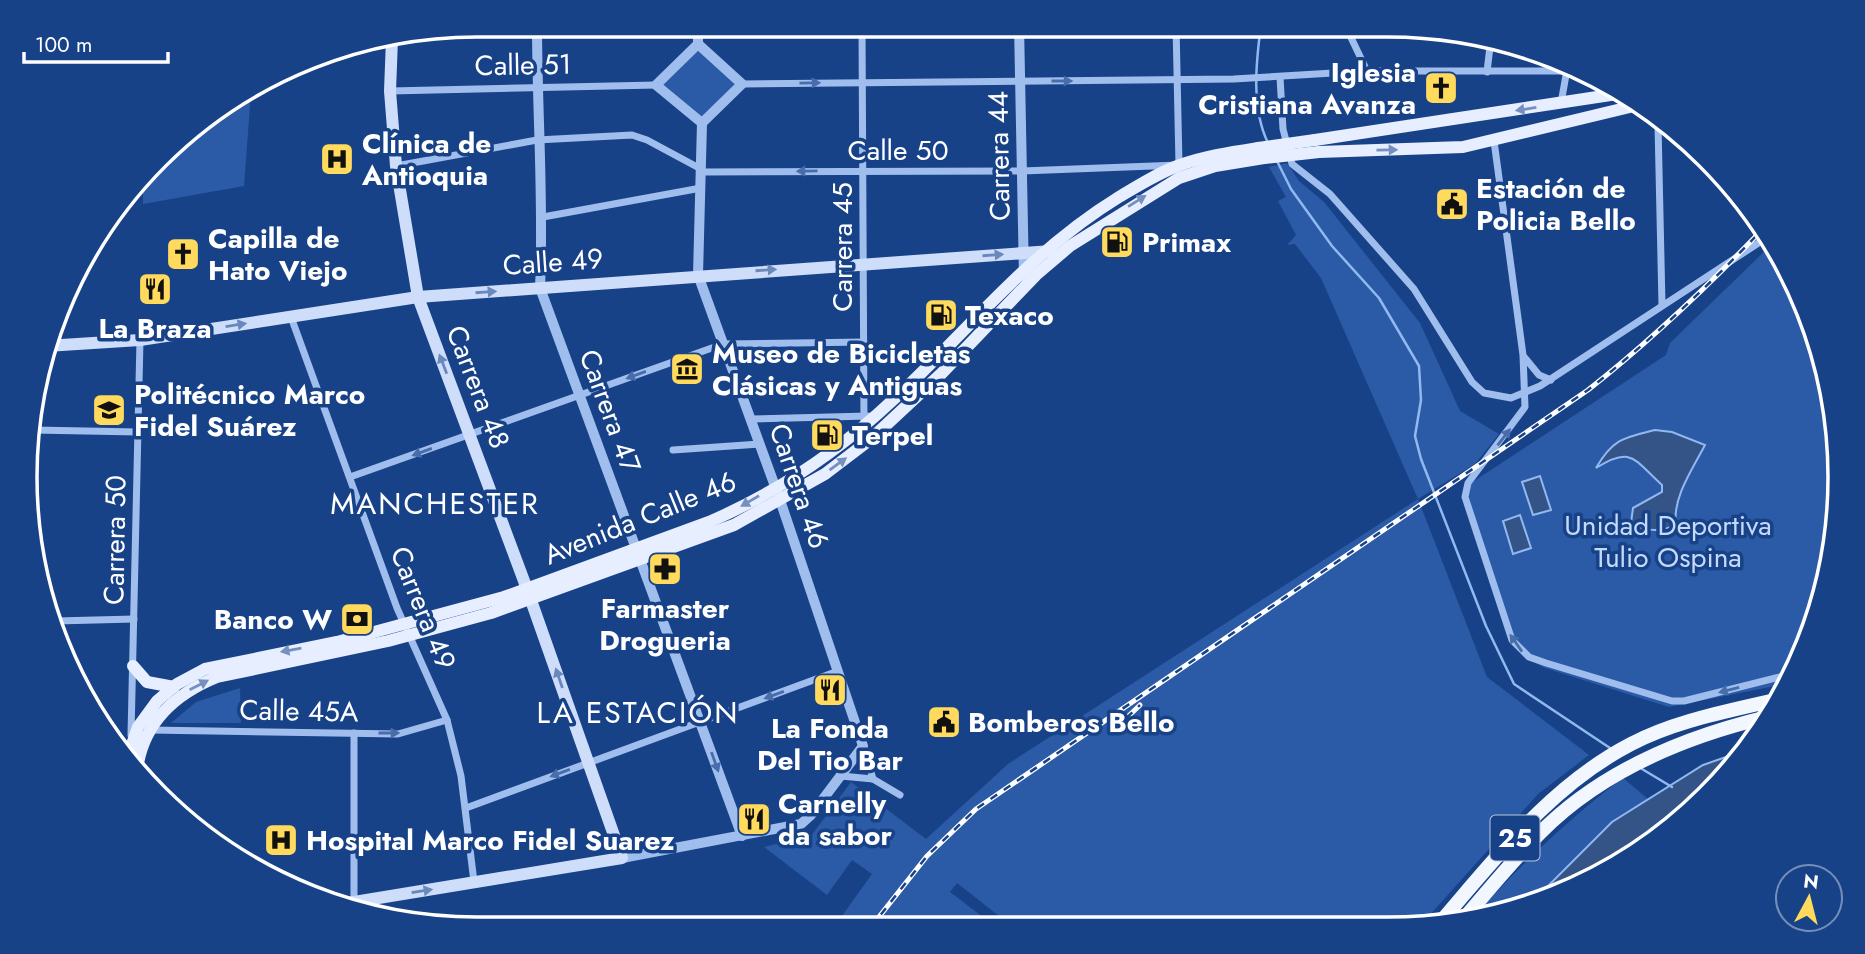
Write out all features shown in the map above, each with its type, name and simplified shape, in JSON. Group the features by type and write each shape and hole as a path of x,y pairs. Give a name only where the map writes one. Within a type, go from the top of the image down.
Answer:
{"highway":[{"name":"25","path":"1449,912 1545,805 1602,761 1632,743 1680,724 1766,702"},
{"name":"25","path":"1472,909 1539,833 1585,794 1663,751 1716,729 1755,720"}],"main road":[{"name":"Carrera 48","path":"392,45 390,91 396,166 418,297 529,594 622,858"},
{"path":"1261,153 1317,146 1608,96"},
{"path":"1317,146 1429,149 1494,141 1627,108"},
{"name":"Avenida Calle 46","path":"149,730 171,703 217,677 407,630 529,594 638,554 709,523 776,487 868,420 1042,251 1088,216 1155,175 1179,165 1261,153"},
{"name":"Avenida Calle 46","path":"638,554 720,531 825,474 897,416 1025,287 1066,250 1179,178 1261,153"},
{"name":"Calle 49","path":"57,345 141,340 418,297 1066,250"},
{"name":"Avenida Calle 46","path":"130,747 146,714 173,687 219,664 407,630"},
{"path":"133,666 147,682 173,687"},
{"path":"140,760 149,730"},
{"path":"360,901 622,858"}],"street":[{"name":"Carrera 47","path":"537,37 537,139 543,217 540,288 742,836"},
{"path":"698,37 698,44 656,85 681,109 702,123 742,84"},
{"name":"Carrera 45","path":"862,37 864,342 868,420"},
{"name":"Carrera 44","path":"1019,37 1025,287"},
{"path":"1176,37 1179,165"},
{"path":"1351,37 1367,71"},
{"path":"698,44 742,84 1234,79 1367,71 1487,72 1551,68"},
{"path":"1487,72 1490,49"},
{"path":"1561,104 1566,74"},
{"path":"1280,77 1283,129 1292,164 1330,194 1414,289 1472,382 1484,393 1511,398 1551,380 1760,242"},
{"name":"Calle 51","path":"390,91 656,85"},
{"name":"Carrera 46","path":"702,123 698,275 776,487 873,779"},
{"path":"1658,130 1662,306"},
{"name":"Calle 50","path":"396,166 537,139 632,135 647,140 701,171 1022,171 1179,165"},
{"path":"1494,141 1526,392 1523,413 1468,483 1465,497 1512,640 1522,652 1546,663 1672,701 1684,701 1780,677"},
{"path":"543,217 701,188"},
{"name":"Carrera 49","path":"291,317 407,630 447,720 458,759 474,882"},
{"name":"Carrera 50","path":"131,742 141,340"},
{"path":"350,477 723,344 864,342"},
{"path":"1523,355 1532,369 1551,380"},
{"path":"751,419 868,420"},
{"path":"40,430 138,432"},
{"path":"673,450 760,444"},
{"path":"61,621 134,619"},
{"path":"466,808 838,671"},
{"name":"Calle 45A","path":"149,730 408,732 447,720"},
{"path":"354,733 354,899"},
{"path":"622,858 801,824 863,746"},
{"path":"841,776 873,779 900,795"}],"green space":[{"path":"698,49 737,84 701,119 662,85"},
{"path":"250,100 244,186 143,204 143,191 166,166 209,128"},
{"path":"1287,163 1299,181 1324,202 1420,323 1460,411 1499,434 1475,464 1418,499 1321,278 1295,244 1287,245 1296,235 1278,201 1286,197 1269,167"},
{"name":"Unidad Deportiva Tulio Ospina","path":"1765,251 1795,309 1813,363 1824,420 1828,477 1824,534 1813,591 1795,645 1775,686 1669,707 1545,668 1524,657 1512,641 1469,511 1468,485 1666,355 1670,343"},
{"path":"1418,499 1487,677 1589,755 1538,794 1430,915 1388,917 1000,917 957,883 950,892 983,917 841,917 872,874 852,860 827,895 764,847 811,836 851,782 926,839 1008,764"},
{"path":"240,688 241,723 171,723 196,702"},
{"path":"1623,778 1648,799 1612,822 1546,888 1484,907 1544,844"}],"shaded area":[{"path":"1655,430 1672,432 1705,445 1680,494 1676,525 1654,530 1631,523 1633,508 1662,492 1662,485 1632,458 1618,457 1596,468 1608,451 1620,441"},
{"path":"1540,476 1551,510 1533,515 1522,482"},
{"path":"1520,515 1531,548 1513,554 1503,521"},
{"path":"1728,756 1678,808 1633,843 1583,872 1546,888 1612,822 1703,765"}],"waterway":[{"path":"1260,37 1257,100 1268,143"},
{"path":"1277,161 1291,189 1332,246 1379,298 1419,366 1421,400 1415,436 1421,459 1486,626 1514,684 1613,750"},
{"path":"1642,769 1672,787"}],"railway":[{"path":"879,917 927,856 976,809 1588,390 1676,314 1756,236"},
{"path":"1115,729 1140,705"}],"place":[{"name":"Iglesia Cristiana Avanza","path":"1441,88"},
{"name":"Clínica de Antioquia","path":"337,159"},
{"name":"Estación de Policia Bello","path":"1452,204"},
{"name":"Primax","path":"1117,242"},
{"name":"Capilla de Hato Viejo","path":"183,254"},
{"name":"La Braza","path":"155,289"},
{"name":"Texaco","path":"941,315"},
{"name":"Museo de Bicicletas Clásicas y Antiguas","path":"687,369"},
{"name":"Politécnico Marco Fidel Suárez","path":"109,410"},
{"name":"Terpel","path":"827,435"},
{"name":"Farmaster Drogueria","path":"665,569"},
{"name":"Banco W","path":"357,619"},
{"name":"La Fonda Del Tio Bar","path":"830,690"},
{"name":"Bomberos Bello","path":"944,722"},
{"name":"Carnelly da sabor","path":"754,819"},
{"name":"Hospital Marco Fidel Suarez","path":"281,840"}],"district":[{"name":"MANCHESTER","path":"435,503"},
{"name":"LA ESTACIÓN","path":"638,712"}]}
